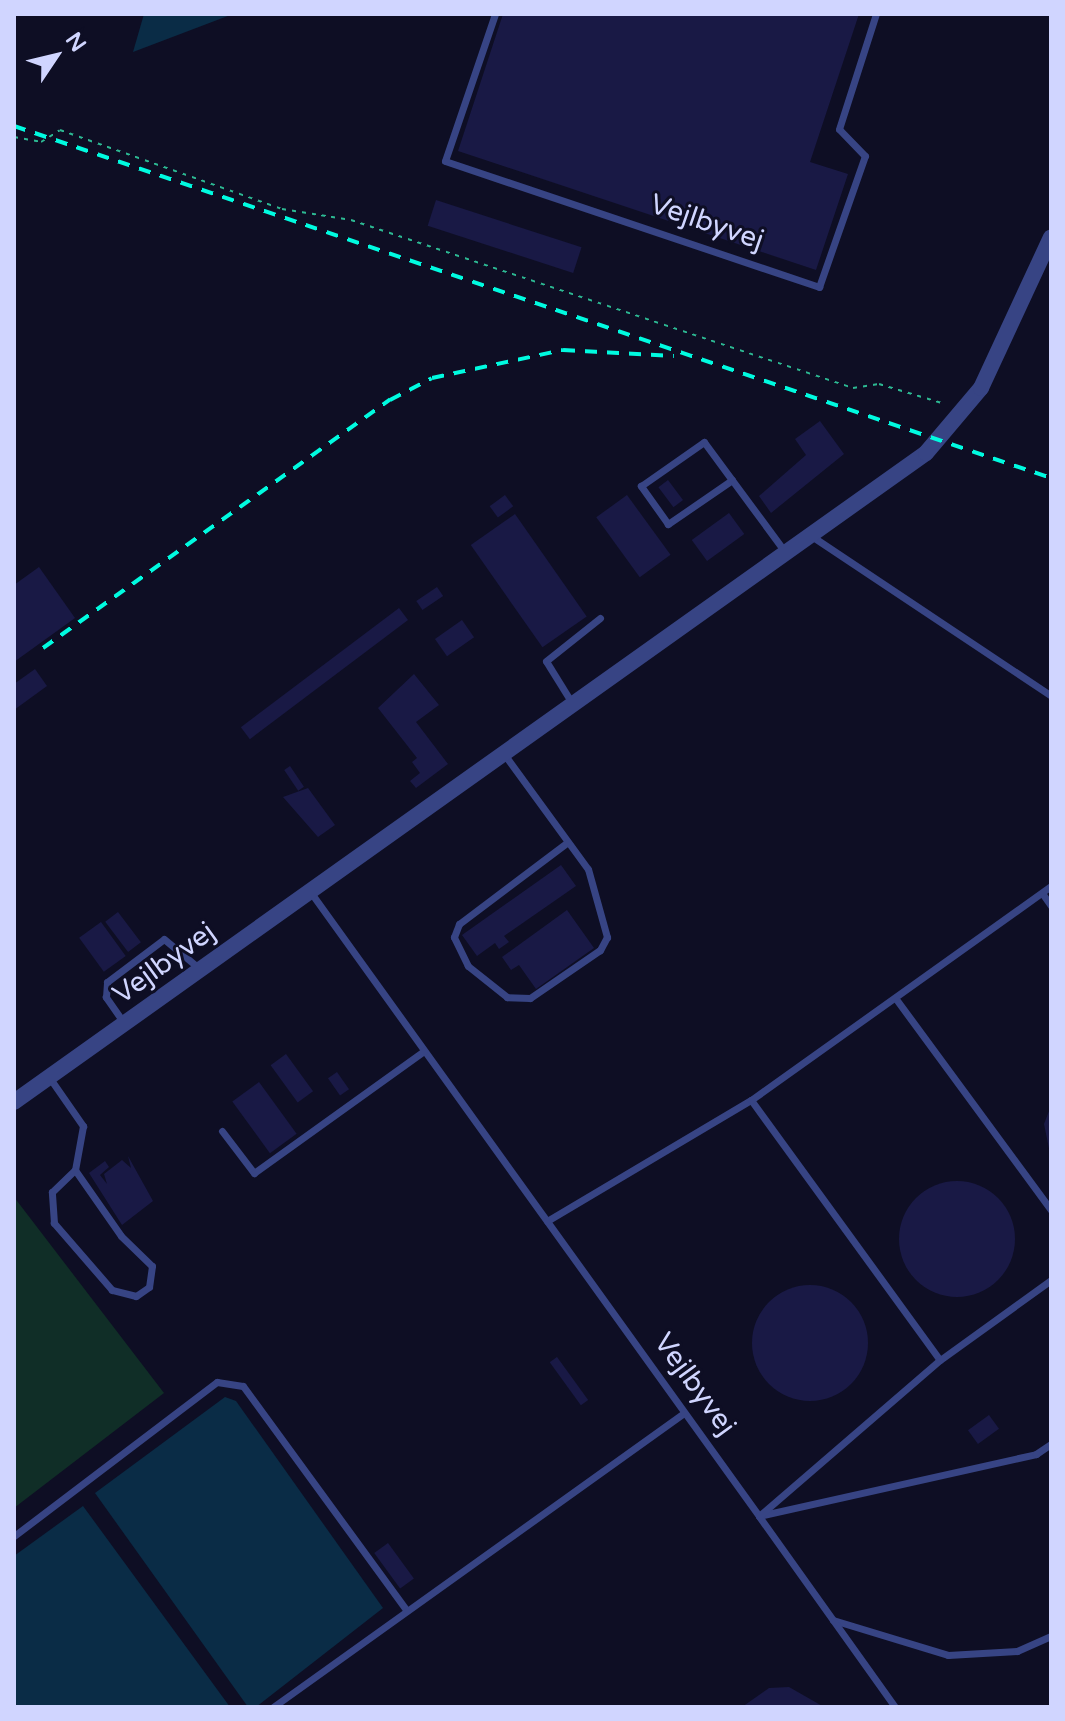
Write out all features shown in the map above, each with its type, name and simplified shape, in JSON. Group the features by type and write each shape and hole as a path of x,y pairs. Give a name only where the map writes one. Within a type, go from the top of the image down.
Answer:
{"street":[{"name":"Vejlbyvej","path":"14,1102 308,889 926,453 964,414 1051,237"}],"lane":[{"name":"Vejlbyvej","path":"495,14 445,161 819,287 865,156 839,129 876,14"},
{"path":"732,480 668,524 641,486 704,442 732,480 785,552"},
{"path":"810,535 1051,696"},
{"path":"572,703 546,661 600,618"},
{"path":"502,752 568,842 598,888 607,937 600,950 530,998 507,997 468,966 454,937 459,924 568,842"},
{"path":"547,1221 751,1100 1051,886"},
{"name":"Vejlbyvej","path":"308,889 895,1707"},
{"path":"1042,893 1051,906"},
{"path":"124,1023 106,997 107,982 164,939 200,969"},
{"path":"896,999 1051,1210"},
{"path":"222,1131 254,1173 424,1051"},
{"path":"49,1077 83,1126 75,1170 52,1192 54,1223 112,1290 136,1296 149,1287 152,1266 121,1236 75,1170"},
{"path":"751,1100 940,1360"},
{"path":"759,1516 940,1360 1051,1280"},
{"path":"14,1536 217,1382 243,1386 407,1611"},
{"path":"273,1707 684,1413"},
{"path":"759,1516 1036,1454 1051,1444"},
{"path":"833,1620 948,1655 1017,1651 1051,1636"}],"path":[{"path":"14,137 41,142 60,130 309,218 351,220 853,388 879,384 964,414"}],"green space":[{"path":"14,1197 164,1393 14,1508"}],"water":[{"path":"144,14 233,14 133,52"},
{"path":"225,1397 236,1401 383,1608 256,1707 248,1707 95,1493"},
{"path":"83,1506 230,1707 14,1707 14,1556"}],"building":[{"path":"503,14 859,14 810,162 848,174 816,270 458,151"},
{"path":"436,200 582,247 573,273 428,226"},
{"path":"820,421 844,454 771,513 759,496 806,455 795,439"},
{"path":"668,480 683,500 673,507 658,487"},
{"path":"505,495 513,506 498,517 490,506"},
{"path":"627,495 670,555 640,577 596,517"},
{"path":"729,513 744,534 707,561 692,540"},
{"path":"515,514 587,616 542,647 471,545"},
{"path":"39,567 75,618 14,662 14,585"},
{"path":"437,587 443,596 422,610 416,601"},
{"path":"399,608 408,620 250,739 241,727"},
{"path":"462,620 474,637 447,656 435,639"},
{"path":"35,669 47,686 14,710 14,684"},
{"path":"414,674 439,705 416,722 448,764 416,788 410,781 420,773 412,762 417,758 378,708"},
{"path":"290,766 304,787 298,791 284,770"},
{"path":"308,788 335,825 318,837 283,797"},
{"path":"561,865 576,886 504,936 509,942 499,949 495,943 477,956 462,935"},
{"path":"567,910 594,948 536,989 519,965 511,970 502,957"},
{"path":"118,912 141,942 128,952 105,922"},
{"path":"101,922 126,956 104,972 79,938"},
{"path":"286,1054 313,1091 298,1102 271,1065"},
{"path":"337,1072 349,1089 340,1096 328,1078"},
{"path":"259,1082 297,1134 270,1153 232,1101"},
{"path":"1051,1106 1051,1158 1044,1124"},
{"path":"128,1156 153,1201 122,1225 89,1173 105,1161 109,1167 100,1175 107,1184 104,1174 122,1160 131,1168"},
{"path":"957,1181 979,1186 998,1198 1010,1217 1015,1239 1010,1261 998,1280 979,1292 957,1297 935,1292 916,1280 904,1261 899,1239 904,1217 916,1198 935,1186"},
{"path":"810,1285 832,1290 851,1302 863,1321 868,1343 863,1365 851,1384 832,1396 810,1401 788,1396 769,1384 757,1365 752,1343 757,1321 769,1302 788,1290"},
{"path":"557,1357 588,1400 581,1405 550,1362"},
{"path":"989,1415 999,1429 978,1444 968,1430"},
{"path":"388,1543 414,1579 400,1589 374,1553"},
{"path":"789,1687 824,1707 742,1707 769,1688"}],"railway":[{"path":"14,126 1051,478"},
{"path":"43,648 390,400 432,378 563,350 674,356"}]}
